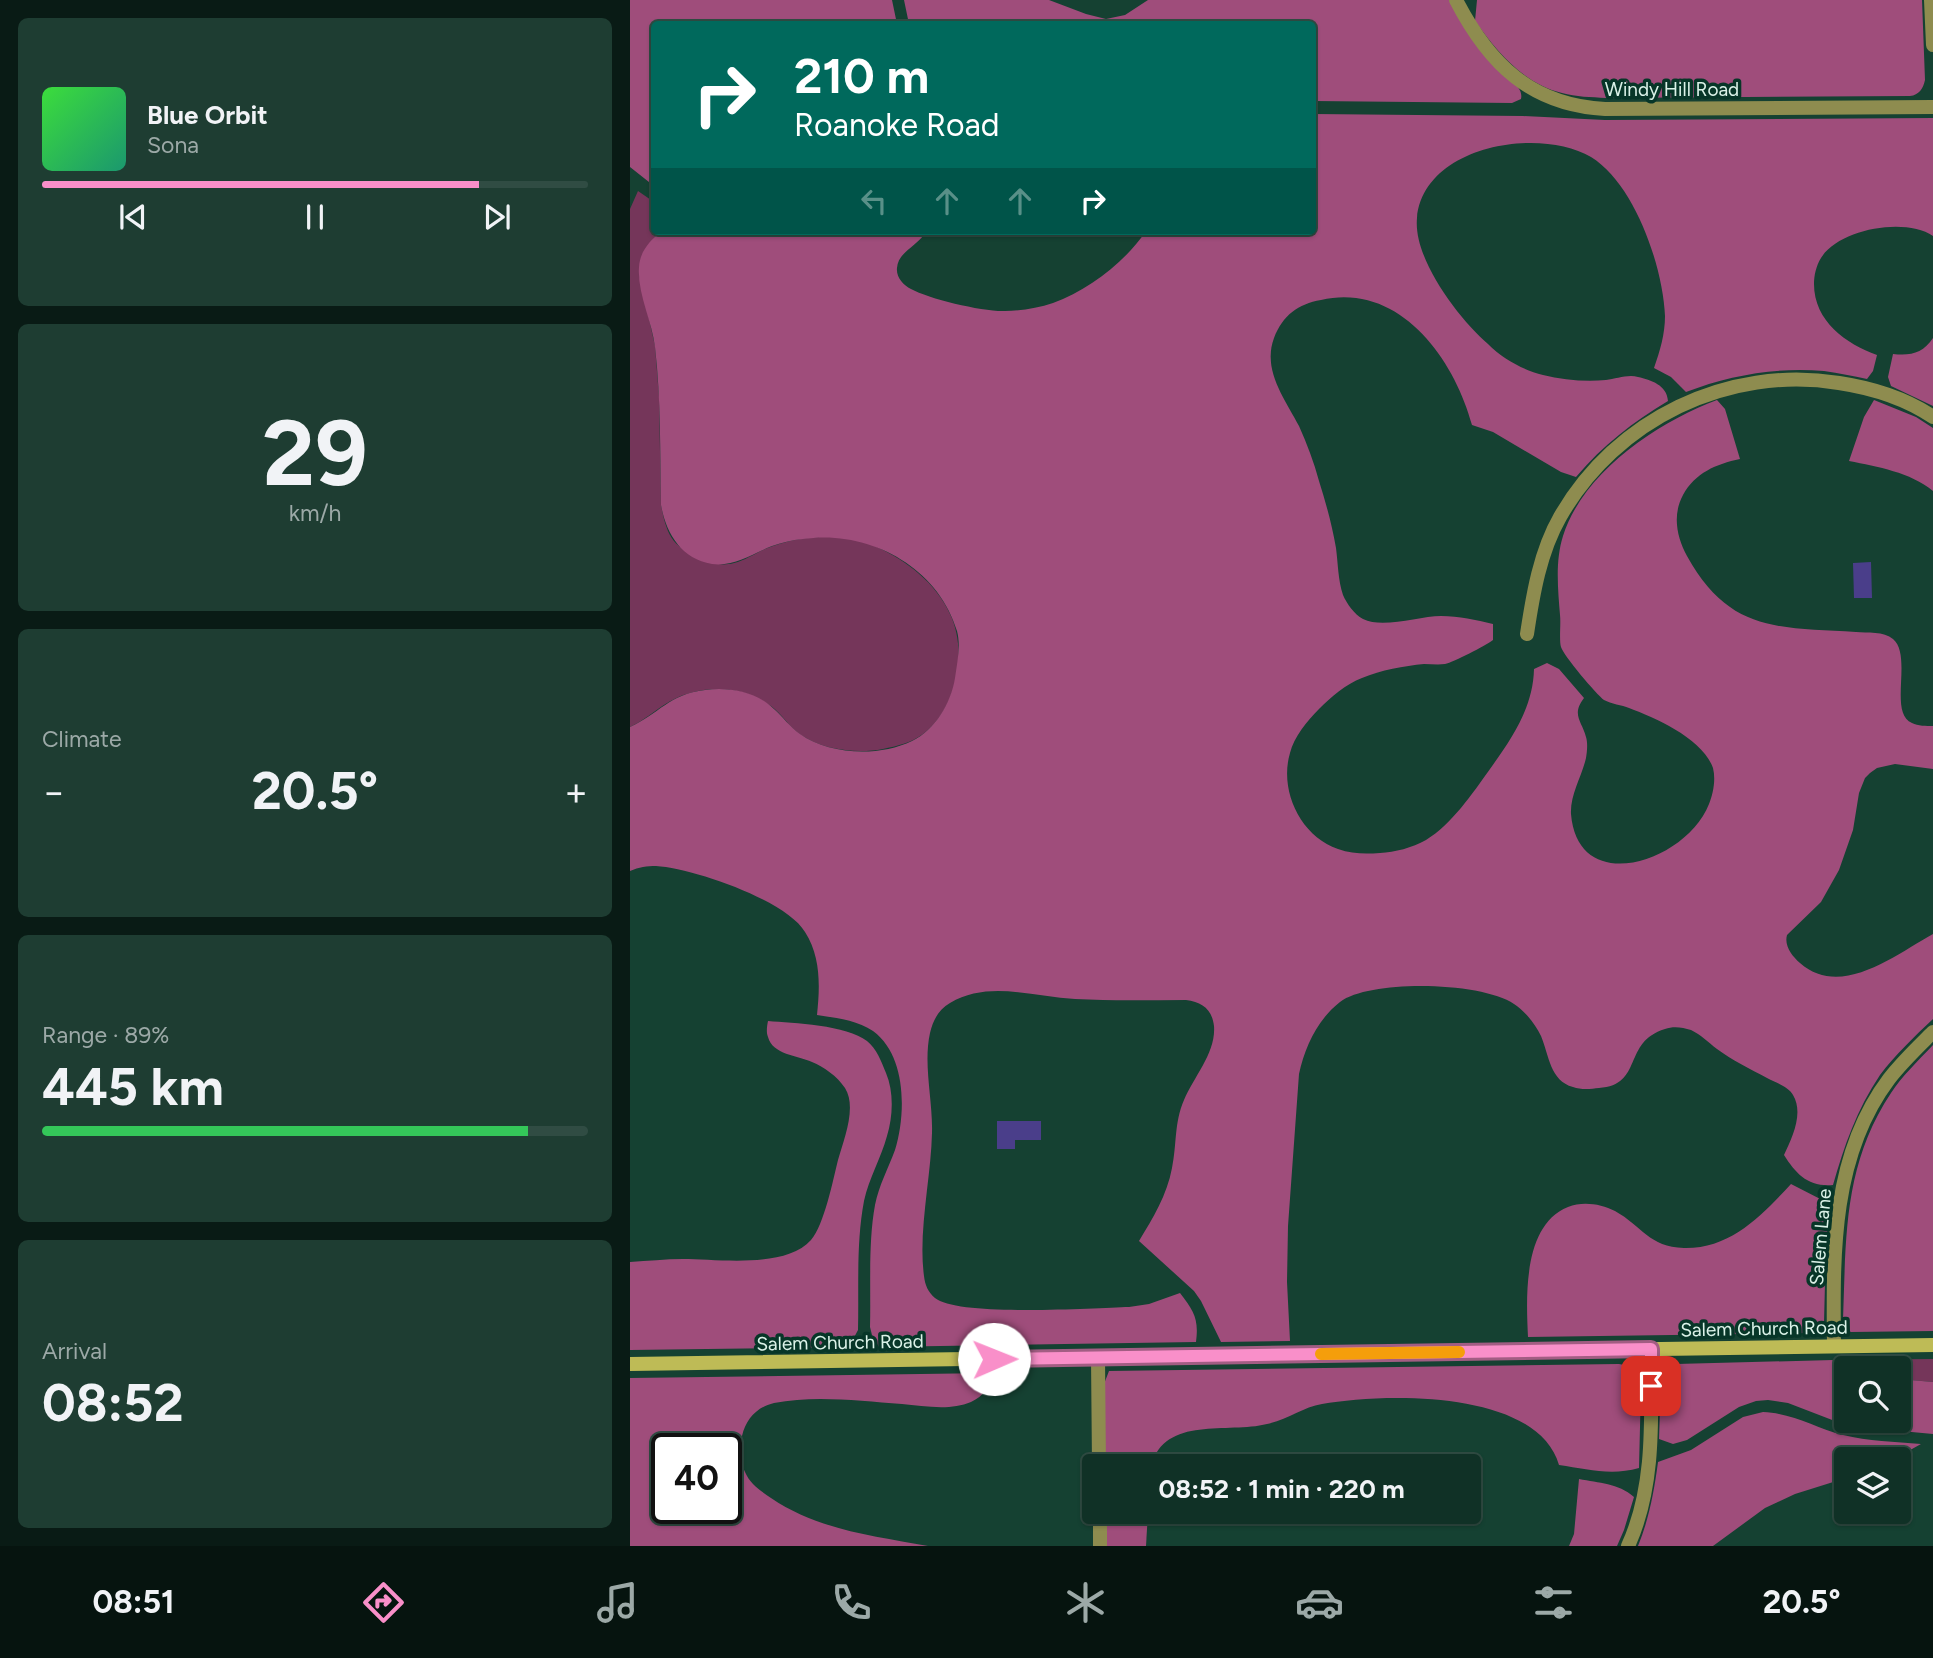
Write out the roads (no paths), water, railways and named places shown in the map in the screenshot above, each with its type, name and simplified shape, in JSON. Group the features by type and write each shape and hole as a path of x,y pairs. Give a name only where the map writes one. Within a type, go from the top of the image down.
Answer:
{"street":[{"name":"Windy Hill Road","path":"1456,0 1476,34 1504,67 1538,93 1568,104 1605,109 1933,107"},
{"path":"1931,0 1933,45"},
{"path":"1527,634 1544,553 1567,506 1585,480 1615,449 1649,423 1675,408 1710,393 1744,384 1813,380 1877,391 1910,404 1933,417"},
{"name":"Salem Lane","path":"1834,1346 1834,1272 1838,1217 1852,1152 1882,1089 1933,1032"},
{"name":"Salem Church Road","path":"630,1364 1933,1345"},
{"path":"1628,1546 1641,1507 1648,1469 1651,1349"},
{"path":"1098,1358 1099,1454"},
{"path":"1100,1524 1100,1546"}]}
